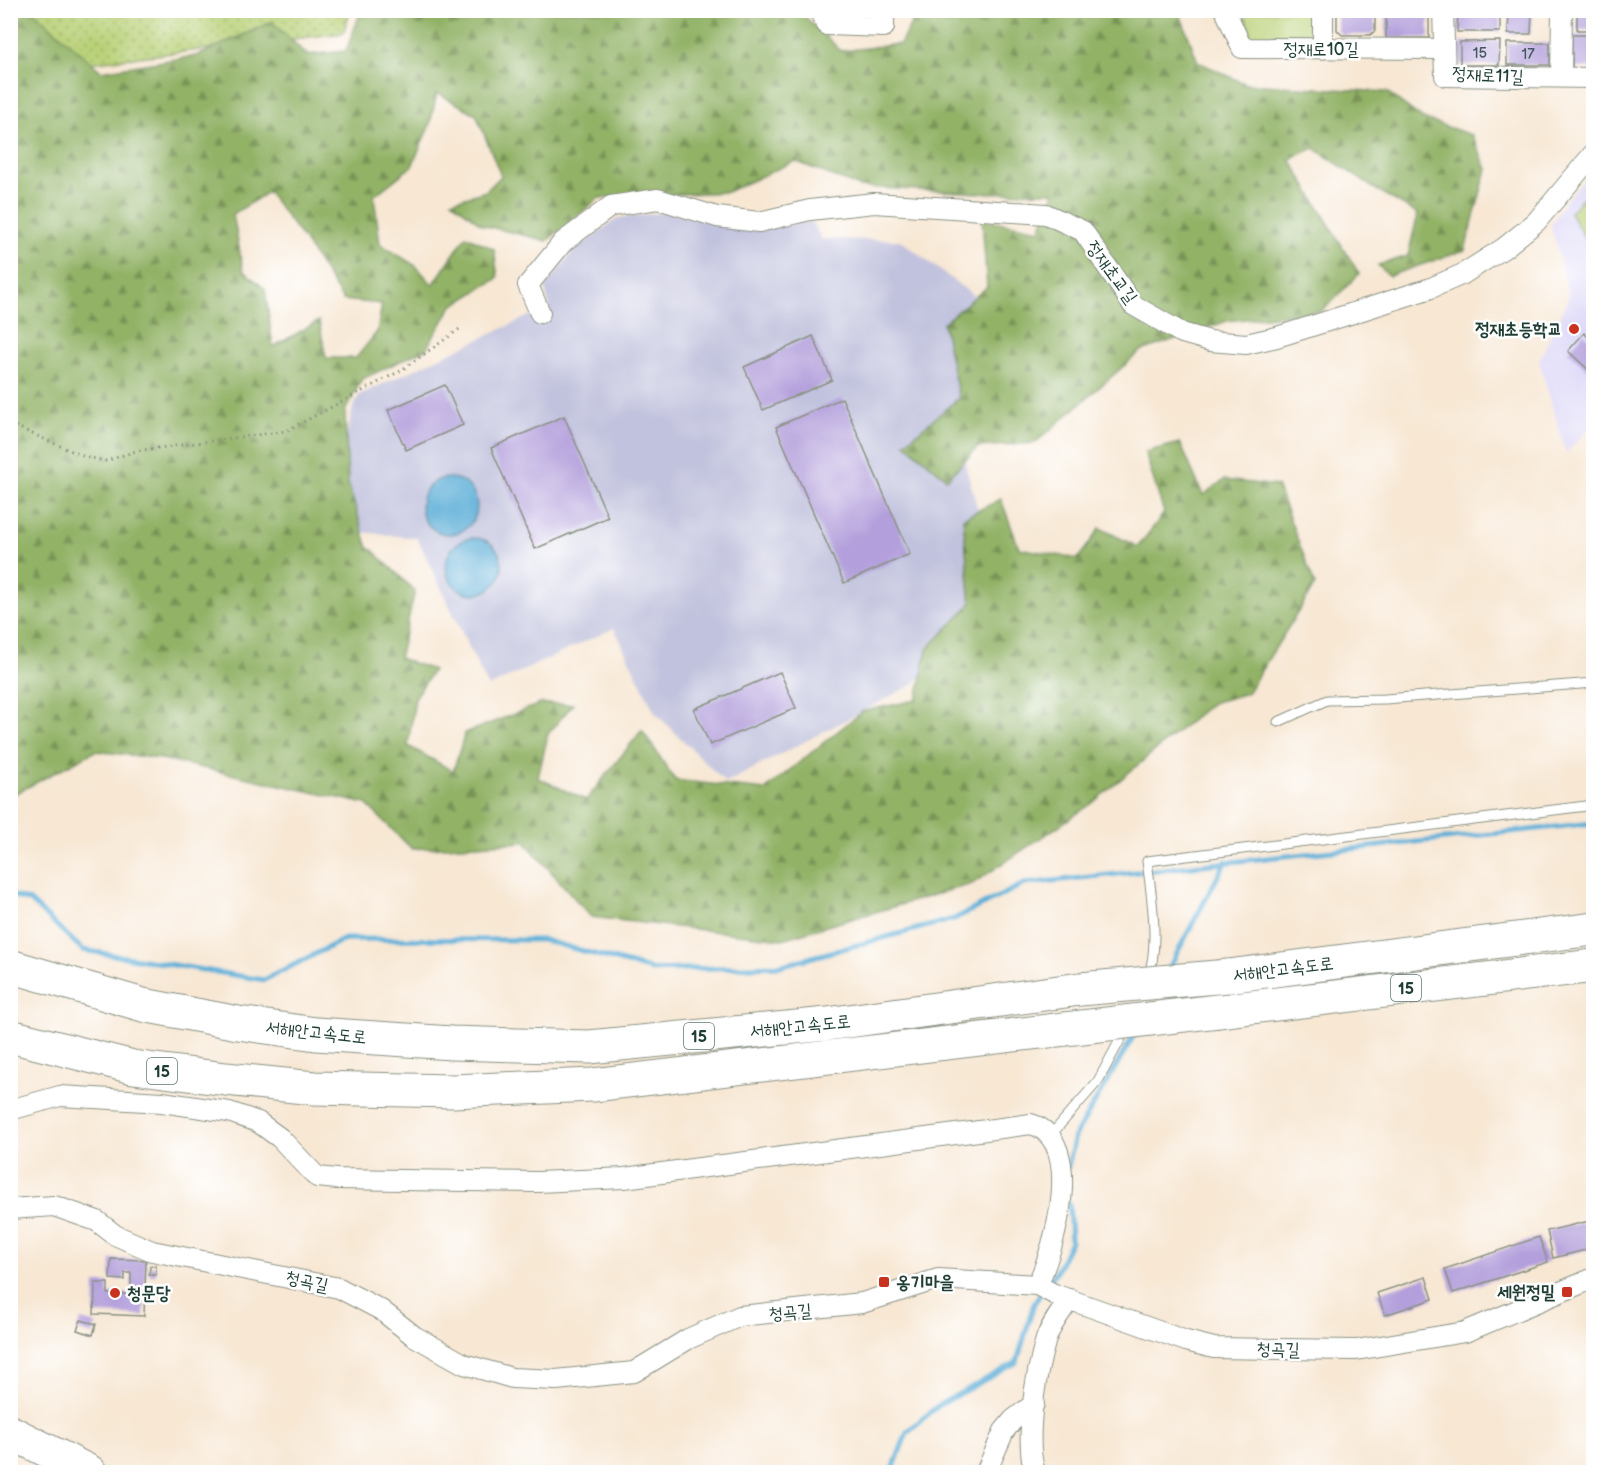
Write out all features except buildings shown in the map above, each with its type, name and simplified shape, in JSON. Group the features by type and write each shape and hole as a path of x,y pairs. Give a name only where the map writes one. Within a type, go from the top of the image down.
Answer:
{"highway":[{"name":"서해안고속도로","path":"16,968 143,1005 238,1023 316,1034 452,1043 589,1047 827,1024 1080,989 1228,976 1593,929"},
{"name":"서해안고속도로","path":"12,1037 133,1068 314,1088 453,1091 593,1085 1593,966"},
{"path":"10,1432 90,1473"},
{"path":"10,1437 90,1473"}],"street":[{"path":"819,10 827,25 884,27 884,10"},
{"name":"정재로10길","path":"1225,10 1242,48 1443,49"},
{"path":"1323,10 1323,49"},
{"name":"정재로11길","path":"1443,10 1445,76 1593,78"},
{"path":"1562,10 1562,77"},
{"name":"정재초교길","path":"540,313 528,285 563,242 611,206 658,200 717,217 759,222 810,210 874,203 1046,214 1083,231 1133,305 1182,333 1210,341 1246,344 1277,337 1431,288 1463,274 1504,248 1536,222 1593,153"},
{"path":"10,1110 60,1096 162,1102 229,1112 258,1122 280,1138 317,1177 538,1182 624,1178 1031,1124 1041,1127 1051,1135 1061,1172 1061,1218 1037,1285"},
{"name":"청곡길","path":"10,1209 54,1206 97,1221 115,1235 152,1251 339,1288 381,1310 414,1336 464,1364 512,1378 556,1380 634,1372 688,1339 740,1316 862,1303 938,1279 1037,1285 1186,1341 1214,1348 1356,1350 1465,1332 1593,1278"},
{"path":"1035,1473 1029,1445 1034,1404 1047,1338 1070,1299"},
{"path":"986,1473 1004,1431 1013,1420 1034,1404"}],"lane":[{"path":"1278,722 1327,700 1397,699 1593,683"},
{"path":"1143,990 1152,968 1147,861 1593,805"},
{"path":"1051,1135 1098,1081 1119,1045 1133,1012"}],"path":[{"path":"10,424 85,457 106,461 136,451 286,431 400,371 461,328"}],"shaded area":[{"name":"정재초등학교","path":"1593,170 1593,424 1566,453 1539,361 1569,296 1551,225 1565,201"},
{"path":"667,212 748,231 811,221 822,239 900,240 990,308 966,422 966,467 984,532 970,629 912,685 726,783 655,713 614,628 488,687 417,538 361,532 339,469 353,408 359,395 549,307 545,287 574,250 618,218"}],"green space":[{"path":"11,10 350,11 343,33 79,64"},
{"path":"11,11 33,11 101,71 196,56 272,22 307,55 346,51 361,11 799,11 841,51 900,44 918,11 1179,11 1198,62 1246,84 1387,92 1423,119 1472,135 1487,169 1465,250 1389,276 1378,265 1408,256 1418,214 1372,187 1314,148 1290,159 1359,274 1322,311 1227,321 1141,351 1035,443 978,447 947,479 905,443 959,398 943,323 987,287 982,219 1040,230 1054,192 980,193 860,187 795,161 727,192 599,198 547,241 482,225 452,201 486,191 501,176 476,114 437,93 430,124 412,166 374,196 380,244 416,266 433,285 466,236 494,249 498,278 452,306 426,349 362,379 345,411 348,484 367,545 415,591 399,658 433,670 415,698 408,746 453,771 465,733 540,704 573,704 548,734 538,778 586,800 642,730 675,780 765,790 863,711 917,700 927,649 971,604 963,518 1001,499 1019,548 1078,559 1100,528 1138,547 1164,513 1145,452 1180,443 1203,495 1224,480 1277,486 1315,585 1247,693 1212,703 1090,805 972,884 782,939 591,917 525,842 412,849 366,804 162,759 95,751 11,796","holes":["268,192 304,240 343,300 382,304 377,332 356,358 326,358 319,321 273,347 265,289 243,270 233,214"]},
{"path":"1244,11 1314,11 1315,33 1251,37"},
{"path":"1593,187 1593,247 1585,239 1570,212"}],"water":[{"path":"449,478 460,480 469,486 475,495 477,506 475,517 469,526 460,532 449,534 438,532 429,526 423,517 421,506 423,495 429,486 438,480"},
{"path":"474,538 485,540 494,546 500,555 502,566 500,577 494,586 485,592 474,594 463,592 454,586 448,577 446,566 448,555 454,546 463,540"}],"waterway":[{"path":"10,895 30,901 83,950 264,980 345,939 543,940 652,970 779,966 954,919 1024,884 1594,823"},
{"path":"1168,970 1226,861"},
{"path":"1068,1167 1075,1136 1136,1032"},
{"path":"892,1472 907,1432 939,1405 1017,1362 1034,1303 1056,1272 1071,1241 1069,1203"}],"place":[{"name":"정재초등학교","path":"1574,329"},
{"name":"옹기마을","path":"884,1282"},
{"name":"세원정밀","path":"1567,1292"},
{"name":"청문당","path":"115,1293"}]}
